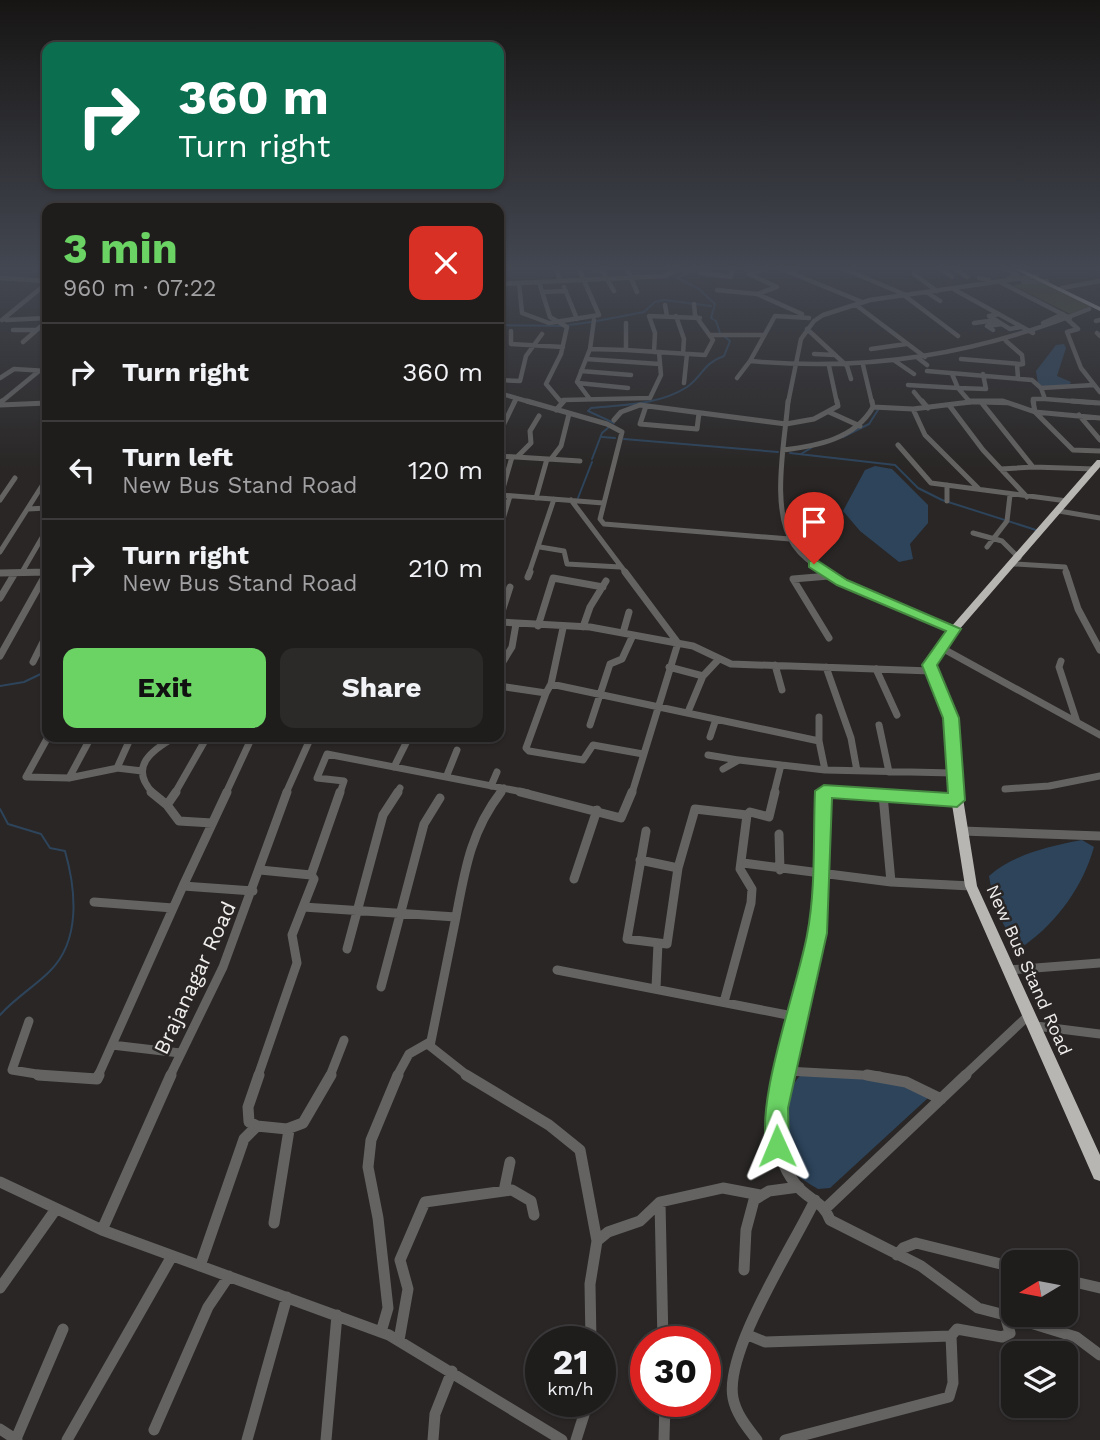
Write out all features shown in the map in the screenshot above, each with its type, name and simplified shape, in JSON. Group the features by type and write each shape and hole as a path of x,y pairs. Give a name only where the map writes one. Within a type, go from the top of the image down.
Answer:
{"highway":[{"path":"931,671 932,657 954,629 1017,561 1097,465"},
{"name":"New Bus Stand Road","path":"931,671 951,718 953,773 971,886 1096,1155 1100,1174"}],"street":[{"path":"23,342 30,336"},
{"path":"511,336 511,344 563,347"},
{"path":"504,380 520,381 526,356 540,336"},
{"path":"563,336 563,347 546,384 563,401"},
{"path":"589,398 578,383 592,336"},
{"path":"626,336 626,350"},
{"path":"556,410 563,401 589,398 650,398 661,375 655,336"},
{"path":"683,336 684,383"},
{"path":"590,349 705,355 713,345 710,336"},
{"path":"737,378 750,361 761,336"},
{"path":"805,336 793,366 783,450 784,525 790,539 801,553 830,576 954,629"},
{"path":"814,336 847,366 851,379"},
{"path":"898,336 925,357"},
{"path":"750,361 793,366 863,365 955,353 1022,336"},
{"path":"1069,336 1081,368 1100,392"},
{"path":"1006,341 1020,351 1018,378"},
{"path":"871,349 907,344"},
{"path":"955,353 963,362 1020,364"},
{"path":"814,354 835,355"},
{"path":"918,358 927,368 1032,380 1041,388 1045,399"},
{"path":"586,359 660,364"},
{"path":"895,361 914,374"},
{"path":"874,363 882,369"},
{"path":"626,400 635,364"},
{"path":"783,450 847,434 860,426 873,407 863,365"},
{"path":"614,420 623,411 646,406 786,424 829,412 838,406 829,366"},
{"path":"0,378 14,369 42,370"},
{"path":"0,413 2,404 39,370"},
{"path":"581,370 631,375"},
{"path":"951,372 958,388 970,402"},
{"path":"908,385 986,389 982,374"},
{"path":"578,383 628,388"},
{"path":"1041,388 1094,385"},
{"path":"914,392 928,408"},
{"path":"504,395 607,424 622,432 600,519 608,525 790,539"},
{"path":"504,424 516,399"},
{"path":"873,407 913,409 970,402 1033,399 1100,403"},
{"path":"1033,399 1035,412 1073,450 1100,452"},
{"path":"981,402 1033,467"},
{"path":"1012,402 1035,412 1100,418"},
{"path":"2,404 42,403"},
{"path":"949,405 1027,497"},
{"path":"646,406 640,424 697,429 699,413"},
{"path":"913,409 925,435 979,490"},
{"path":"829,412 860,426"},
{"path":"536,498 549,459 562,446 569,414"},
{"path":"1079,415 1100,440"},
{"path":"504,486 514,457 531,443 530,431 539,416"},
{"path":"898,445 931,483 1027,497 1100,518"},
{"path":"504,456 580,461"},
{"path":"1001,468 1097,465"},
{"path":"0,500 15,478"},
{"path":"947,485 947,501"},
{"path":"0,552 42,486"},
{"path":"504,495 603,503"},
{"path":"987,547 1007,520 1010,495"},
{"path":"504,516 510,496"},
{"path":"540,547 554,499"},
{"path":"571,500 678,643"},
{"path":"28,509 42,508"},
{"path":"973,533 1002,541 1017,561 1065,567 1078,609 1100,650"},
{"path":"0,598 42,537"},
{"path":"0,538 9,538"},
{"path":"528,577 535,550 540,547 564,551 567,565 620,567"},
{"path":"0,573 42,572"},
{"path":"829,638 793,579 830,576"},
{"path":"538,626 553,578 604,584 592,598 583,627"},
{"path":"0,656 42,581"},
{"path":"504,606 510,587"},
{"path":"623,633 629,612"},
{"path":"504,622 563,628 583,627 678,643 704,650 718,660 731,664 931,671"},
{"path":"504,660 512,647 516,624"},
{"path":"563,628 551,684 526,748 529,751 583,760 593,745 643,754"},
{"path":"590,725 611,663 622,659 633,635"},
{"path":"344,1040 310,1116 300,1127 289,1130 257,1126 249,1122 248,1107 297,963 292,935 314,879 311,875 344,781 317,778 327,754 447,775 621,818 629,802 678,643"},
{"path":"33,662 42,644"},
{"path":"940,648 1100,735"},
{"path":"688,712 703,676 718,660"},
{"path":"1061,661 1059,667 1077,723"},
{"path":"775,665 782,690"},
{"path":"669,667 703,676"},
{"path":"826,667 851,738 857,771"},
{"path":"876,669 897,715"},
{"path":"551,684 819,741"},
{"path":"504,687 546,693"},
{"path":"819,717 819,741 825,770"},
{"path":"710,737 716,719"},
{"path":"879,725 889,772"},
{"path":"45,742 26,777 69,778 118,768 142,771"},
{"path":"69,778 88,742"},
{"path":"118,768 129,742"},
{"path":"166,742 151,751 142,771 150,791 167,805 179,821 212,823"},
{"path":"167,805 204,742"},
{"path":"29,1021 12,1070 58,1077 97,1079 250,742"},
{"name":"Brajanagar Road","path":"102,1230 180,1053 223,967 253,891 294,771 308,742"},
{"path":"394,767 406,742"},
{"path":"447,775 457,750"},
{"path":"708,755 825,770 953,773"},
{"path":"723,769 739,760"},
{"path":"646,831 627,939 667,944 678,868 695,808 747,815 750,812 769,817 781,765"},
{"path":"491,786 496,772"},
{"path":"1005,789 1049,786 1100,776"},
{"path":"347,949 383,815 400,788"},
{"path":"504,789 482,817 466,863 430,1046 478,1084 549,1125 580,1150 597,1241 590,1284 591,1326"},
{"path":"957,800 824,791 818,933 777,1108 777,1146 784,1165 799,1187 826,1208 830,1220 920,1266 978,1308 1001,1314"},
{"path":"883,795 891,882"},
{"path":"380,986 424,824 440,798"},
{"path":"574,879 597,810"},
{"path":"724,1002 751,903 752,889 740,869 743,863 747,815"},
{"path":"962,831 1100,836"},
{"path":"779,834 780,870"},
{"path":"640,860 678,868"},
{"path":"743,863 820,875 971,886"},
{"path":"260,870 311,875"},
{"path":"183,886 253,891"},
{"path":"94,902 173,908"},
{"path":"303,907 456,918"},
{"path":"656,988 658,943"},
{"path":"1009,970 1100,963"},
{"path":"557,970 798,1017"},
{"path":"826,1208 1030,1014"},
{"path":"1036,1026 1100,1034"},
{"path":"381,1332 388,1308 378,1218 368,1167 371,1140 401,1066 409,1054 430,1042"},
{"path":"112,1045 180,1053"},
{"path":"786,1071 863,1075 912,1084 941,1099"},
{"path":"200,1266 244,1139 257,1126"},
{"path":"274,1223 289,1130"},
{"path":"504,1191 510,1162"},
{"path":"0,1182 102,1230 399,1340 562,1440"},
{"path":"597,1241 608,1233 640,1221 660,1202 684,1194 743,1187 760,1195"},
{"path":"744,1270 743,1241 753,1202 760,1195 799,1187"},
{"path":"399,1340 408,1289 400,1260 414,1233 423,1205 434,1199 512,1190 531,1201 534,1215"},
{"path":"757,1440 734,1404 734,1373 748,1335 815,1200"},
{"path":"660,1202 662,1326"},
{"path":"0,1288 56,1209"},
{"path":"897,1255 903,1248 916,1243 1001,1264"},
{"path":"67,1440 172,1255"},
{"path":"154,1430 208,1307 229,1276"},
{"path":"1078,1283 1100,1288"},
{"path":"247,1440 286,1297"},
{"path":"326,1440 337,1315"},
{"path":"785,1440 949,1397 953,1383 951,1336 957,1329 1002,1337 1010,1333 1008,1327"},
{"path":"1043,1327 1076,1337 1100,1355"},
{"path":"0,1429 17,1440 63,1329"},
{"path":"748,1335 765,1342 951,1336"},
{"path":"433,1440 435,1414 452,1371"},
{"path":"576,1440 583,1417"},
{"path":"664,1440 665,1417"}],"water":[{"path":"1064,344 1066,348 1057,376 1071,382 1069,386 1044,388 1038,383 1036,371 1056,345"},
{"path":"875,466 892,469 928,505 928,523 910,544 913,559 899,562 860,531 843,511 865,470"},
{"path":"1082,840 1094,847 1076,889 1048,925 1025,945 1010,934 1004,925 989,876 1021,857 1045,848"},
{"path":"801,1075 854,1076 916,1087 928,1098 830,1188 818,1189 791,1169 784,1148 786,1106"}],"waterway":[{"path":"614,423 588,411 591,408 653,401 687,387 707,366 724,356 730,341 724,336"},
{"path":"843,437 869,424 878,410"},
{"path":"592,459 602,433 609,427"},
{"path":"602,437 615,438"},
{"path":"624,439 778,452"},
{"path":"801,454 811,448"},
{"path":"790,453 895,465 918,488 942,500 1036,530"},
{"path":"578,498 592,462"},
{"path":"0,686 24,682 42,673"},
{"path":"0,809 8,824 41,834 50,848 65,851 73,898 71,930 60,959 44,977 0,1015"}],"route":[{"path":"777,1146 777,1108 818,933 824,791 957,800 951,718 934,681 930,665 932,657 954,629 842,582 814,564"}]}
